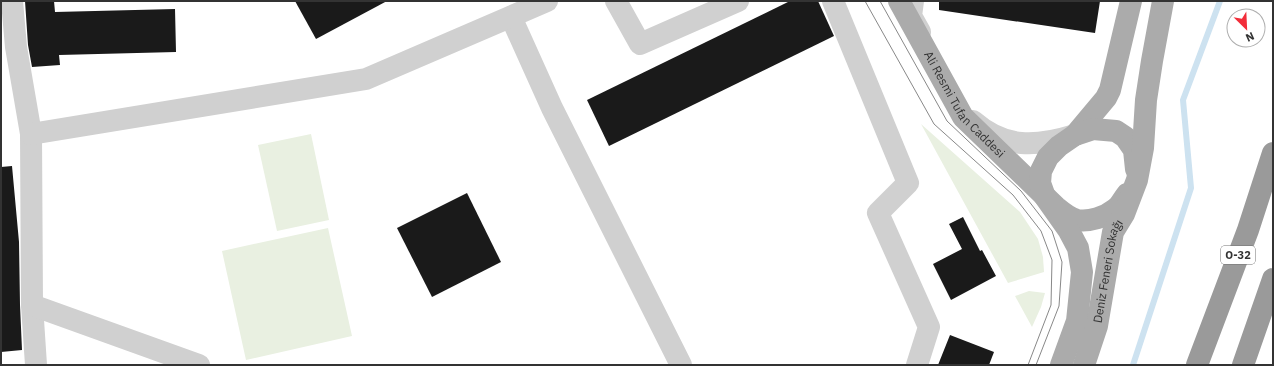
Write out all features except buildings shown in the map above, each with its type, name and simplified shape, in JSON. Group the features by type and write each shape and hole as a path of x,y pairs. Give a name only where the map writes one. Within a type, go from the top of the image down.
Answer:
{"highway":[{"name":"O-32","path":"1198,365 1248,230 1273,153"},
{"path":"1243,365 1273,279"}],"main road":[{"name":"Ali Resmi Tufan Caddesi","path":"898,1 963,117 1045,197"},
{"name":"Deniz Feneri Sokağı","path":"1075,136 1106,98 1110,90 1131,1"},
{"name":"Deniz Feneri Sokağı","path":"1084,365 1097,326 1113,232 1124,214 1137,180 1143,148 1146,100 1163,1"},
{"name":"Deniz Feneri Sokağı","path":"1061,365 1077,321 1082,272 1078,248 1069,231 1045,197 1040,183 1041,171 1048,157 1058,146 1075,136 1093,130 1116,131 1125,137 1134,150 1137,180"},
{"path":"1045,197 1068,216 1077,220 1089,220 1101,217 1116,209 1137,180"}],"lane":[{"path":"12,1 9,48 31,134 32,305 36,365"},
{"path":"31,134 366,79 547,1"},
{"path":"616,1 640,44 738,1"},
{"path":"833,1 908,183 878,213 929,327 917,365"},
{"path":"913,1 911,16 967,116 982,129 1011,142 1039,144 1075,136"},
{"path":"511,17 555,116 681,365"},
{"path":"32,305 199,365"}],"green space":[{"path":"921,124 1020,212 1038,239 1043,257 1044,272 1008,283"},
{"path":"311,134 329,220 277,231 258,145"},
{"path":"328,228 352,336 246,360 222,251"},
{"path":"1029,291 1045,293 1041,307 1032,327 1015,296"}],"waterway":[{"path":"1133,365 1191,188 1183,100 1220,1"}],"tram line":[{"path":"865,1 934,124 1013,195 1041,231 1052,260 1051,305 1028,365"},
{"path":"880,1 947,121 1021,191 1052,231 1062,262 1059,306 1036,365"}]}
